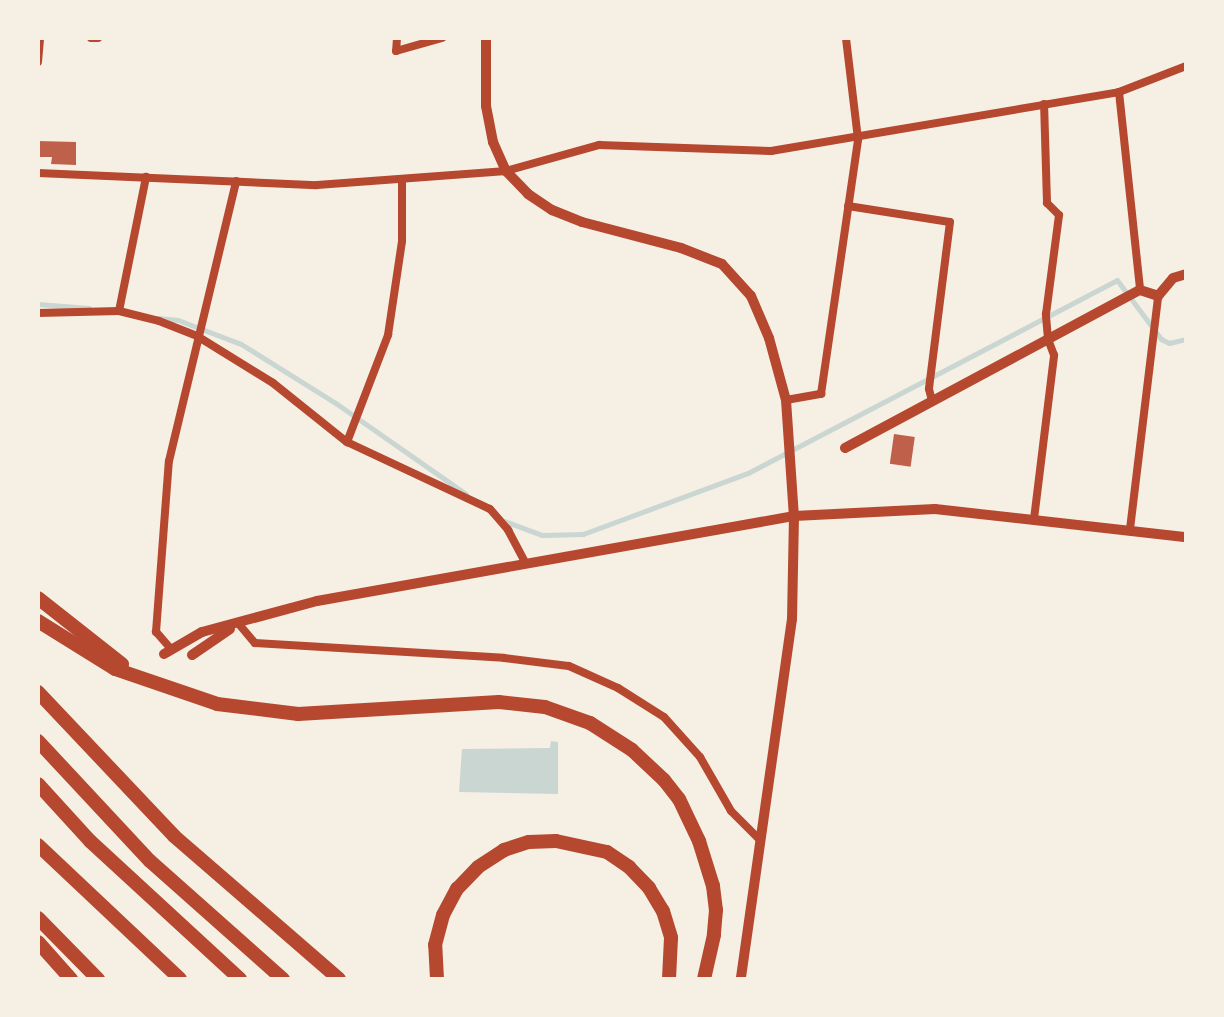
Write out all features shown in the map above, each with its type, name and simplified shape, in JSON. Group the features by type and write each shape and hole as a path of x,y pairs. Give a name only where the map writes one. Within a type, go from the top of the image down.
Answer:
{"highway":[{"path":"38,598 93,645 127,668 178,694"},
{"path":"38,621 115,669 178,694 258,711 298,714 499,702 545,707 590,723 632,750 664,780 695,830 707,862 716,910 704,979"},
{"path":"38,692 174,836 339,979"},
{"path":"38,741 150,861 283,979"},
{"path":"38,784 90,841 240,979"},
{"path":"437,979 435,945 443,915 457,889 478,867 504,850 529,842 556,841 607,852 629,867 649,888 663,911 671,938 669,979"},
{"path":"38,845 180,979"},
{"path":"38,918 98,979"},
{"path":"38,942 71,979"}],"street":[{"path":"38,62 40,38"},
{"path":"91,38 98,38"},
{"path":"397,38 396,51 442,38"},
{"path":"486,38 486,106 493,142 506,171 528,194 552,210 582,222 681,248 722,264 751,296 769,338 786,400 794,516 792,619 741,979"},
{"path":"786,400 821,394 858,139 846,38"},
{"path":"38,173 317,185 506,171 599,145 771,151 858,139 1119,92 1186,66"},
{"path":"1119,92 1140,290"},
{"path":"1034,519 1054,355 1048,339 1046,314 1059,215 1047,203 1044,104"},
{"path":"119,311 146,177"},
{"path":"236,181 169,461 156,632 167,651 202,632 317,601 794,516 935,509 1186,537"},
{"path":"347,442 388,335 402,241 402,181"},
{"path":"848,206 950,222 929,389 932,401"},
{"path":"1130,529 1158,296 1173,278 1186,274"},
{"path":"845,448 1140,290 1158,296"},
{"path":"38,313 119,311 159,321 197,336 273,383 347,442 490,509 508,530 526,564"},
{"path":"238,623 255,643 504,658 569,666 618,688 664,717 700,757 731,811 760,840"},
{"path":"192,655 238,623"}],"shaded area":[{"path":"551,741 558,742 558,794 459,792 462,749 550,748"}],"building":[{"path":"38,141 76,142 76,165 51,164 52,157 38,157"},
{"path":"894,434 915,437 911,467 890,464"}],"waterway":[{"path":"504,521 542,535 583,534 748,473 1117,280 1161,339 1169,343 1186,339"},
{"path":"38,304 89,308"},
{"path":"158,318 178,320 241,344 337,404 466,494"}]}
